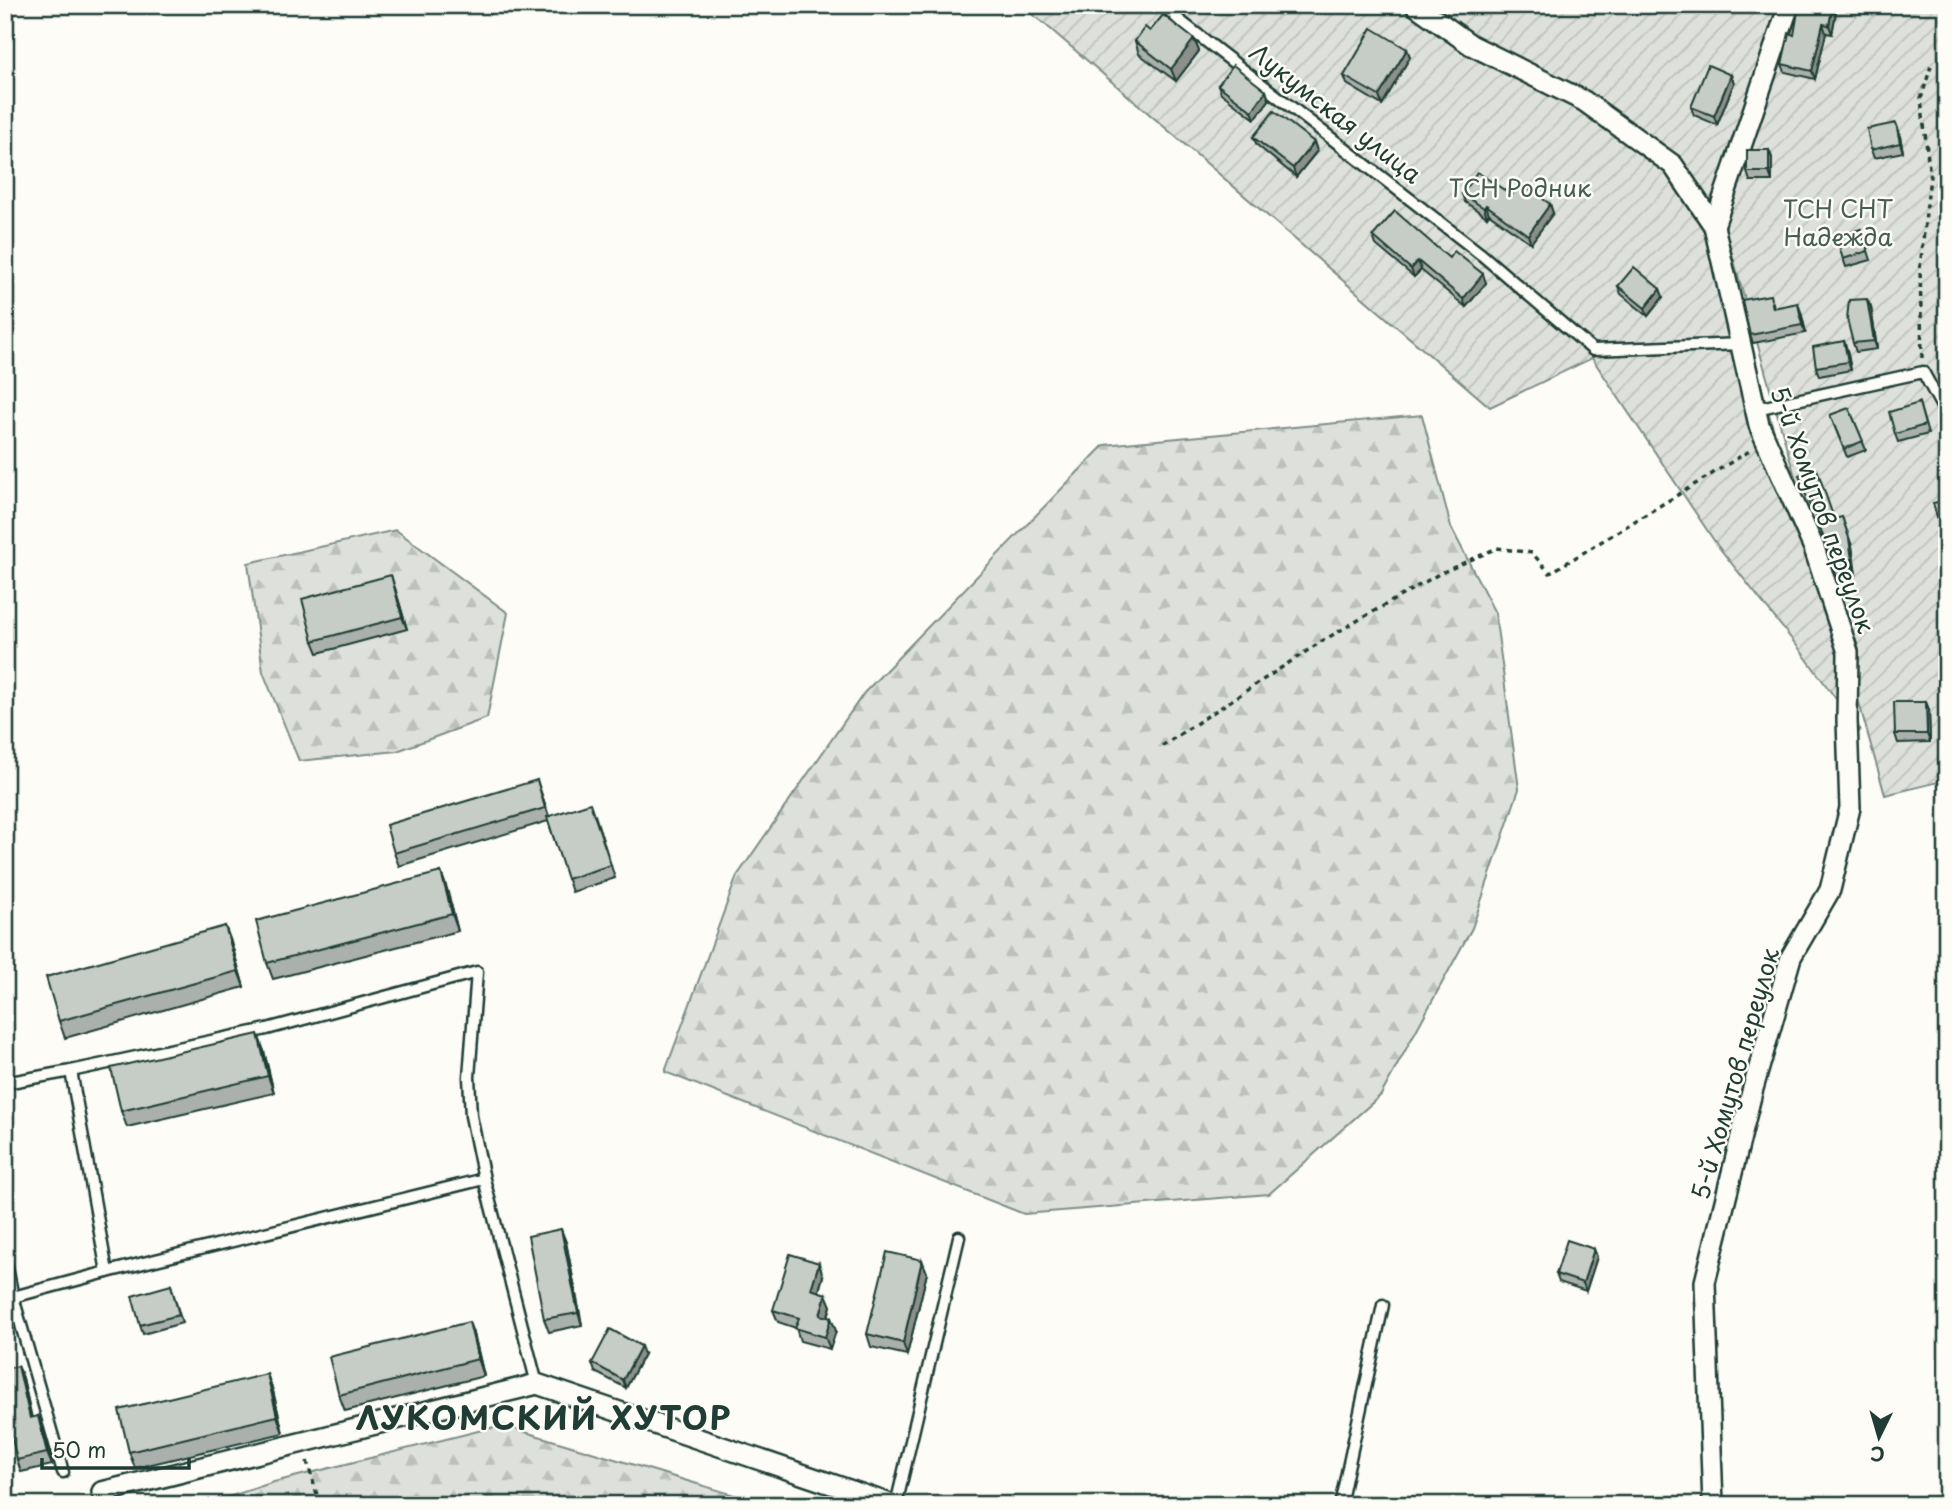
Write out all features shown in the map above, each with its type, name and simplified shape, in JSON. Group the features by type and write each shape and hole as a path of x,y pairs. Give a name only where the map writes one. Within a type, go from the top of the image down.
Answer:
{"street":[{"path":"1415,5 1471,45 1584,101 1673,165 1714,226"},
{"path":"1714,226 1788,5"},
{"name":"5-й Хомутов переулок","path":"1713,1505 1704,1283 1752,1092 1791,957 1830,890 1850,808 1848,652 1814,548 1759,425 1714,226"},
{"path":"102,1492 537,1384 895,1505"}],"lane":[{"name":"Лукумская улица","path":"1164,5 1191,29 1482,255 1593,350 1741,344"},
{"path":"1756,410 1923,372 1947,416"},
{"path":"5,1083 267,1029 477,972 469,1077 471,1115 484,1179 537,1384"},
{"path":"71,1071 107,1272"},
{"path":"13,1297 484,1179"},
{"path":"895,1505 959,1237"},
{"path":"5,1258 13,1297 63,1472"},
{"path":"1340,1505 1383,1305"}],"path":[{"path":"1923,372 1920,268 1930,176 1921,99 1931,66"},
{"path":"1162,747 1322,641 1439,574 1497,548 1532,553 1550,573 1766,440"},
{"path":"302,1442 320,1505"}],"green space":[{"name":"ТСН Родник","path":"1020,5 1781,5 1715,206 1749,344 1860,732 1801,651 1717,545 1592,358 1490,407"},
{"name":"ТСН СНТ Надежда","path":"1792,5 1947,5 1947,780 1885,795 1723,222"},
{"path":"1422,415 1451,527 1495,613 1519,789 1472,928 1381,1095 1269,1194 1024,1214 665,1072 737,876 864,693 1104,445"},
{"path":"396,530 508,613 487,718 397,751 299,761 263,672 248,563"},
{"path":"502,1425 767,1505 204,1505 274,1482"}],"building":[{"path":"1799,5 1833,5 1829,25 1823,24 1812,71 1782,64 1789,33 1794,35"},
{"path":"1163,15 1194,39 1171,69 1135,41 1145,27 1150,31"},
{"path":"1372,28 1407,49 1379,96 1344,76"},
{"path":"1233,65 1266,91 1252,111 1218,85"},
{"path":"1708,65 1731,75 1714,116 1691,107"},
{"path":"1274,111 1314,142 1293,168 1253,137"},
{"path":"1896,123 1900,143 1871,150 1867,129"},
{"path":"1747,150 1769,150 1769,172 1747,172"},
{"path":"1477,172 1512,195 1520,183 1550,204 1528,235 1486,205 1484,208 1462,194"},
{"path":"1395,211 1449,258 1454,251 1483,274 1463,299 1418,261 1411,269 1373,236"},
{"path":"1861,229 1868,251 1843,259 1836,237"},
{"path":"1634,267 1660,289 1645,308 1618,286"},
{"path":"1770,295 1773,308 1798,303 1802,325 1750,335 1742,300"},
{"path":"1867,299 1874,341 1853,343 1847,319 1849,300"},
{"path":"1844,341 1848,362 1816,367 1813,347"},
{"path":"1919,403 1925,425 1895,434 1889,412"},
{"path":"1849,408 1863,441 1844,449 1830,415"},
{"path":"1817,469 1834,519 1842,517 1849,538 1853,567 1834,570 1828,545 1810,497 1807,498 1799,475"},
{"path":"1947,500 1947,522 1939,524 1933,503"},
{"path":"391,575 402,617 313,641 302,599"},
{"path":"1894,702 1926,702 1927,734 1895,734"},
{"path":"537,780 545,808 394,853 386,825"},
{"path":"590,803 611,865 567,879 547,817"},
{"path":"441,872 452,914 267,963 256,921"},
{"path":"225,926 238,971 59,1021 46,977"},
{"path":"258,1034 268,1076 121,1111 111,1068"},
{"path":"561,1229 578,1313 544,1319 528,1236"},
{"path":"1567,1240 1594,1249 1583,1283 1556,1274"},
{"path":"887,1252 922,1260 903,1343 867,1334"},
{"path":"790,1254 819,1263 811,1289 826,1294 820,1315 831,1318 825,1337 795,1328 799,1318 773,1310"},
{"path":"171,1285 179,1315 140,1325 132,1296"},
{"path":"469,1322 478,1359 339,1395 329,1357"},
{"path":"610,1329 641,1346 623,1380 592,1363"},
{"path":"18,1366 30,1418 38,1416 47,1453 17,1460 5,1409 5,1369"},
{"path":"267,1374 277,1416 129,1452 119,1410"},
{"path":"833,1498 835,1505 813,1505"}],"district":[{"name":"ЛУКОМСКИЙ ХУТОР","path":"544,1419"}]}
